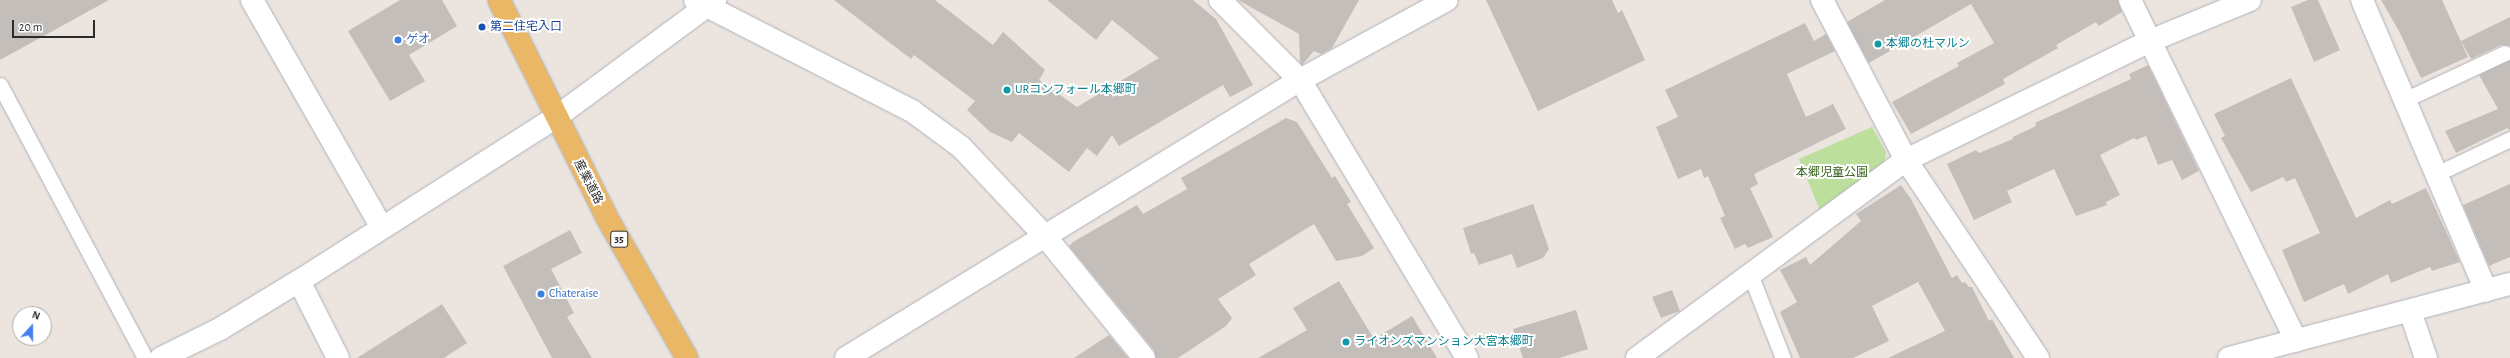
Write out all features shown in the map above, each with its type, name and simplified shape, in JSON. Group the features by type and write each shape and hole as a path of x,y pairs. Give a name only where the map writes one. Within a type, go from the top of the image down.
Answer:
{"main road":[{"name":"産業道路","path":"499,0 555,118 606,216 687,358"}],"street":[{"path":"252,0 382,228"},
{"path":"1220,0 1300,80 1467,358"},
{"path":"1822,0 1906,160 2038,358"},
{"path":"2130,0 2296,340"},
{"path":"1637,358 1906,160 2150,41 2250,0"},
{"path":"2362,0 2486,291"},
{"path":"846,358 1300,80 1442,1"},
{"path":"161,358 220,329 299,281 555,118 705,2 912,111 961,147 1044,236 1144,358"},
{"path":"299,281 338,358"},
{"path":"2229,358 2510,284"},
{"path":"2410,310 2426,358"}],"lane":[{"path":"2404,100 2504,54"},
{"path":"0,85 145,358"},
{"path":"2436,174 2510,139"},
{"path":"1750,274 1783,358"}],"green space":[{"name":"本郷児童公園","path":"1872,127 1886,152 1883,169 1821,213 1799,159"}],"building":[{"path":"0,0 109,0 0,60"},
{"path":"400,0 442,0 457,26 409,55 425,81 390,101 348,31"},
{"path":"834,0 935,0 993,45 1003,32 1045,70 1039,80 1077,107 1159,58 1112,20 1096,40 1047,0 1193,0 1216,19 1253,85 1230,97 1223,85 1119,146 1112,135 1097,156 1087,148 1069,172 1019,133 1012,142 990,132 967,110 975,101 914,55 911,59"},
{"path":"1238,0 1359,0 1332,48 1321,54 1314,51 1302,65 1300,62 1299,34"},
{"path":"1486,0 1612,0 1618,13 1622,10 1645,60 1538,111"},
{"path":"1885,0 2118,0 2122,12 2099,26 2096,22 2056,45 2058,48 2003,79 2005,84 1911,134 1892,102 1959,66 1957,63 1994,43 1971,4 1869,63 1847,22"},
{"path":"2308,0 2318,0 2340,50 2314,62 2291,7"},
{"path":"2381,0 2442,0 2468,57 2421,78 2399,31"},
{"path":"2510,17 2510,46 2501,45 2471,59 2461,41"},
{"path":"1805,23 1814,41 1826,34 1835,51 1787,74 1806,117 1833,104 1846,129 1754,174 1758,184 1750,188 1773,237 1748,248 1745,244 1735,249 1720,218 1725,216 1708,176 1704,178 1701,169 1678,179 1656,127 1678,117 1665,90"},
{"path":"2510,60 2510,130 2507,128 2456,153 2445,131 2498,109 2479,75"},
{"path":"2148,65 2199,171 2182,180 2172,160 2158,165 2146,136 2136,140 2134,138 2100,155 2120,195 2106,202 2107,205 2076,216 2054,169 2007,191 2012,202 1974,220 1947,164 1976,150 1979,153 2013,139 2013,137 2036,126 2035,123 2131,79 2129,74"},
{"path":"2291,78 2356,218 2390,200 2392,204 2426,188 2460,262 2432,271 2430,267 2391,283 2388,274 2348,294 2344,284 2304,302 2282,250 2320,233 2295,178 2286,182 2283,177 2251,192 2221,138 2225,136 2214,114"},
{"path":"1286,118 1297,122 1332,178 1335,176 1351,202 1347,204 1374,248 1362,256 1336,261 1314,224 1249,264 1256,275 1218,299 1232,318 1226,326 1178,358 1156,358 1154,350 1069,246 1073,242 1137,205 1143,214 1187,189 1181,178"},
{"path":"2510,184 2510,257 2489,266 2463,205"},
{"path":"1901,185 1911,199 1952,278 1957,275 1962,283 1965,282 1969,287 1972,287 1989,321 1992,319 2014,358 1888,358 1945,331 1918,282 1872,306 1889,341 1853,358 1800,358 1780,312 1797,302 1780,270 1806,257 1810,265 1861,221 1856,214"},
{"path":"1533,204 1549,249 1543,258 1517,268 1512,254 1479,265 1474,253 1471,254 1463,228"},
{"path":"570,230 582,253 551,269 574,313 567,317 592,358 552,358 503,266"},
{"path":"1339,281 1374,339 1412,316 1437,358 1258,358 1307,330 1293,308"},
{"path":"1672,290 1680,311 1661,318 1652,297"},
{"path":"442,304 467,343 444,358 357,358"},
{"path":"1576,310 1588,349 1559,358 1523,358 1513,329"},
{"path":"1109,335 1128,358 1074,358"}],"place":[{"name":"第二住宅入口","path":"482,27"},
{"name":"ゲオ","path":"398,40"},
{"name":"本郷の杜マルン","path":"1878,44"},
{"name":"URコンフォール本郷町","path":"1007,90"},
{"name":"Chateraise","path":"541,294"},
{"name":"ライオンズマンション大宮本郷町","path":"1346,342"}]}
